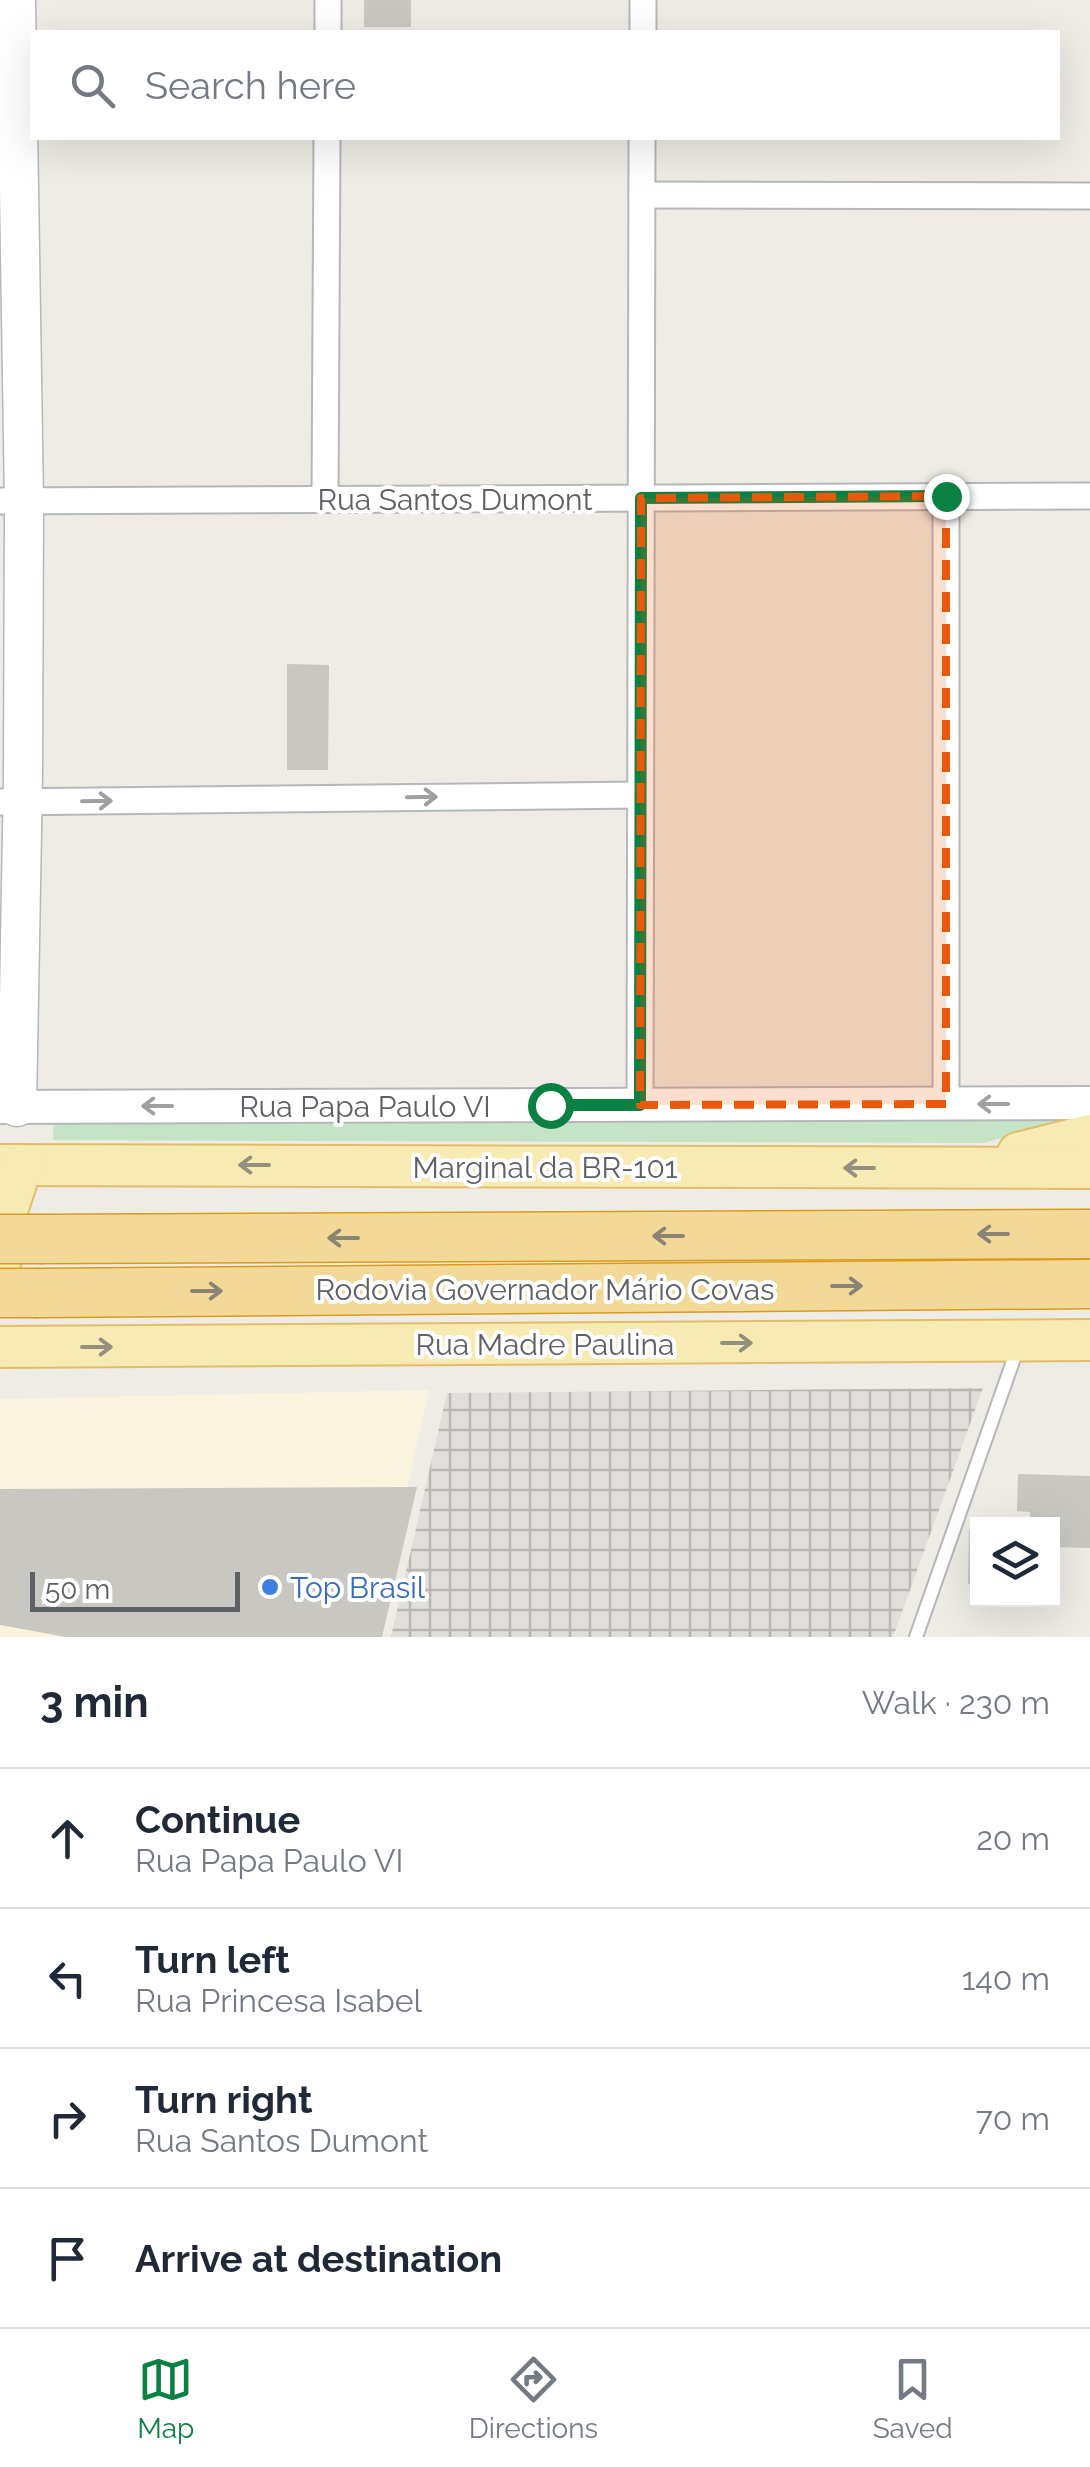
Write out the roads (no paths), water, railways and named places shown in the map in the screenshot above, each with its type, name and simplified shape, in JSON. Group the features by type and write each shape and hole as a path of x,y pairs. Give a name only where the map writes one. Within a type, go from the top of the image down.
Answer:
{"highway":[{"name":"Rodovia Governador Mário Covas","path":"22,1239 1090,1234"},
{"name":"Rodovia Governador Mário Covas","path":"13,1289 1090,1284"}],"main road":[{"path":"8,1107 16,0"},
{"path":"956,1169 1090,1135"},
{"path":"0,1263 11,1165"},
{"name":"Marginal da BR-101","path":"11,1165 1090,1168"},
{"path":"6,1351 13,1289"},
{"name":"Rua Madre Paulina","path":"6,1351 1090,1340"}],"street":[{"path":"328,0 328,30"},
{"path":"642,30 643,0"},
{"path":"325,499 328,140"},
{"path":"640,1105 642,140"},
{"path":"642,195 1090,196"},
{"path":"946,496 946,1104"},
{"name":"Rua Santos Dumont","path":"12,502 1090,496"},
{"path":"11,802 640,795"},
{"name":"Rua Papa Paulo VI","path":"8,1107 1090,1103"}],"lane":[{"path":"916,1637 1020,1340"}],"place":[{"name":"Top Brasil","path":"270,1587"}]}
